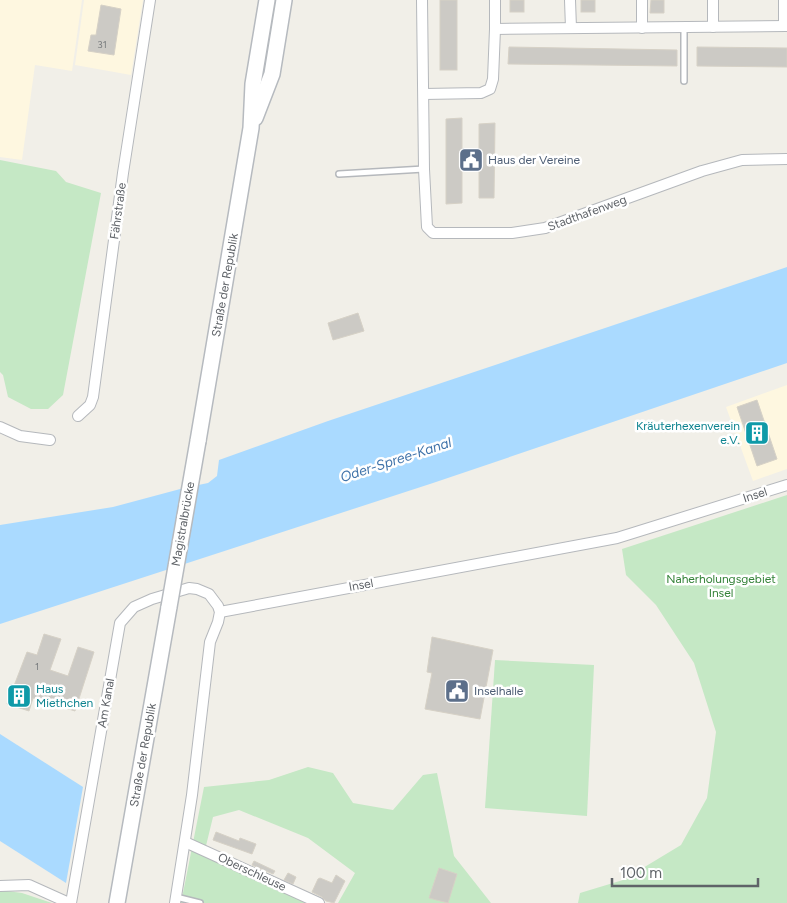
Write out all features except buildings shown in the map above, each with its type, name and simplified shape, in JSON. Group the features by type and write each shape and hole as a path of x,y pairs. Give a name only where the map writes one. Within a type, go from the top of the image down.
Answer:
{"main road":[{"name":"Straße der Republik","path":"198,441 251,128 253,84 266,0"},
{"name":"Straße der Republik","path":"251,128 272,74 284,0"},
{"name":"Magistralbrücke","path":"169,607 198,441"},
{"name":"Straße der Republik","path":"116,903 169,607"}],"street":[{"name":"Fährstraße","path":"78,416 90,405 93,397 123,173 150,0"},
{"name":"Stadthafenweg","path":"422,0 424,169 427,227 433,233 512,233 545,228 702,171 742,160 787,159"},
{"path":"424,94 481,93 490,88 493,79 495,0"},
{"path":"570,0 571,28"},
{"path":"642,0 642,28"},
{"path":"713,0 714,27"},
{"path":"495,29 785,26 784,0"},
{"path":"0,427 20,436 50,440"},
{"name":"Insel","path":"220,612 618,538 787,485"},
{"name":"Am Kanal","path":"70,903 120,623 134,607 152,599 189,588 209,594 220,612"},
{"path":"176,900 194,782 210,642 220,612"},
{"name":"Oberschleuse","path":"185,842 319,903"},
{"path":"0,886 29,885 70,903"}],"lane":[{"path":"684,27 684,81"},
{"path":"338,174 424,169"},
{"path":"176,900 200,903"}],"shaded area":[{"path":"0,0 82,0 72,71 35,65 22,160 0,157"},
{"path":"84,0 143,0 131,75 75,65"},
{"path":"787,385 787,469 753,481 726,407"}],"green space":[{"path":"0,160 56,171 66,182 101,193 63,395 48,409 31,409 8,397 3,375 0,372"},
{"name":"Naherholungsgebiet Insel","path":"787,495 787,903 578,903 580,893 623,880 681,845 707,798 716,732 694,663 656,605 626,575 622,549"},
{"path":"495,660 594,665 587,816 485,808"},
{"path":"308,767 333,773 353,803 393,810 423,775 437,773 454,856 491,903 338,903 355,873 308,838 239,810 213,817 204,854 309,903 181,903 204,787 269,780"},
{"path":"0,890 22,893 52,903 0,903"}],"water":[{"name":"Oder-Spree-Kanal","path":"787,267 787,363 433,483 0,624 0,525 113,507 208,483 217,476 219,460 328,421"},
{"path":"0,734 83,787 66,883 0,841"}],"place":[{"name":"Haus der Vereine","path":"471,160"},
{"name":"Kräuterhexenverein e.V.","path":"757,433"},
{"name":"Inselhalle","path":"457,691"},
{"name":"Haus Miethchen","path":"19,696"}]}
